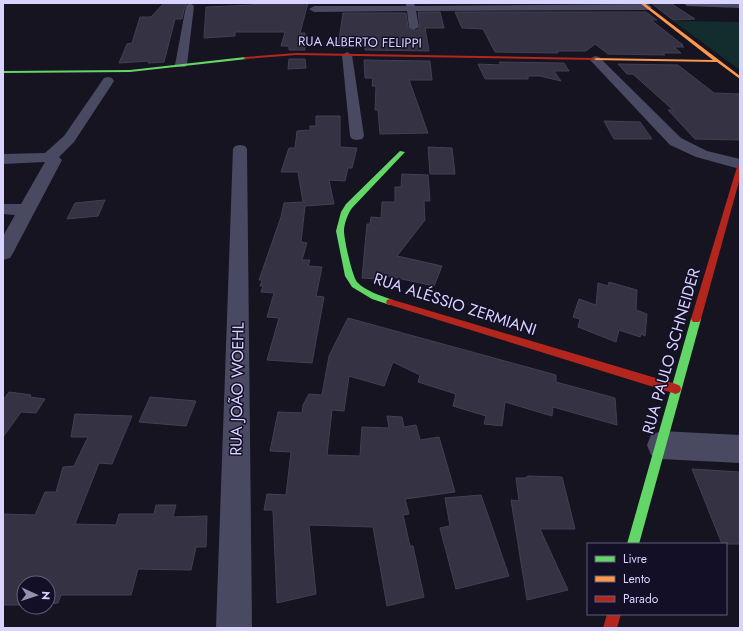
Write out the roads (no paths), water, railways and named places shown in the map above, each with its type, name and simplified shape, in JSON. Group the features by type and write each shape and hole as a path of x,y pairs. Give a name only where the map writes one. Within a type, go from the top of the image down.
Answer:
{"street":[{"path":"687,3 740,5"},
{"path":"314,9 410,6 645,5 740,78"},
{"path":"181,65 190,6"},
{"path":"410,6 414,27"},
{"name":"RUA ALBERTO FELIPPI","path":"3,72 109,72 279,54 718,61"},
{"path":"347,55 357,136"},
{"path":"595,59 680,146 740,164"},
{"path":"3,253 52,158 69,140 108,81"},
{"name":"RUA JOÃO WOEHL","path":"234,628 240,149"},
{"name":"RUA ALÉSSIO ZERMIANI","path":"402,152 349,206 345,212 340,231 349,276 355,285 375,297 676,389"},
{"path":"3,159 52,158"},
{"name":"RUA PAULO SCHNEIDER","path":"633,543 740,167"},
{"path":"3,209 26,210"},
{"path":"661,445 740,449"},
{"path":"610,628 614,615"}]}
